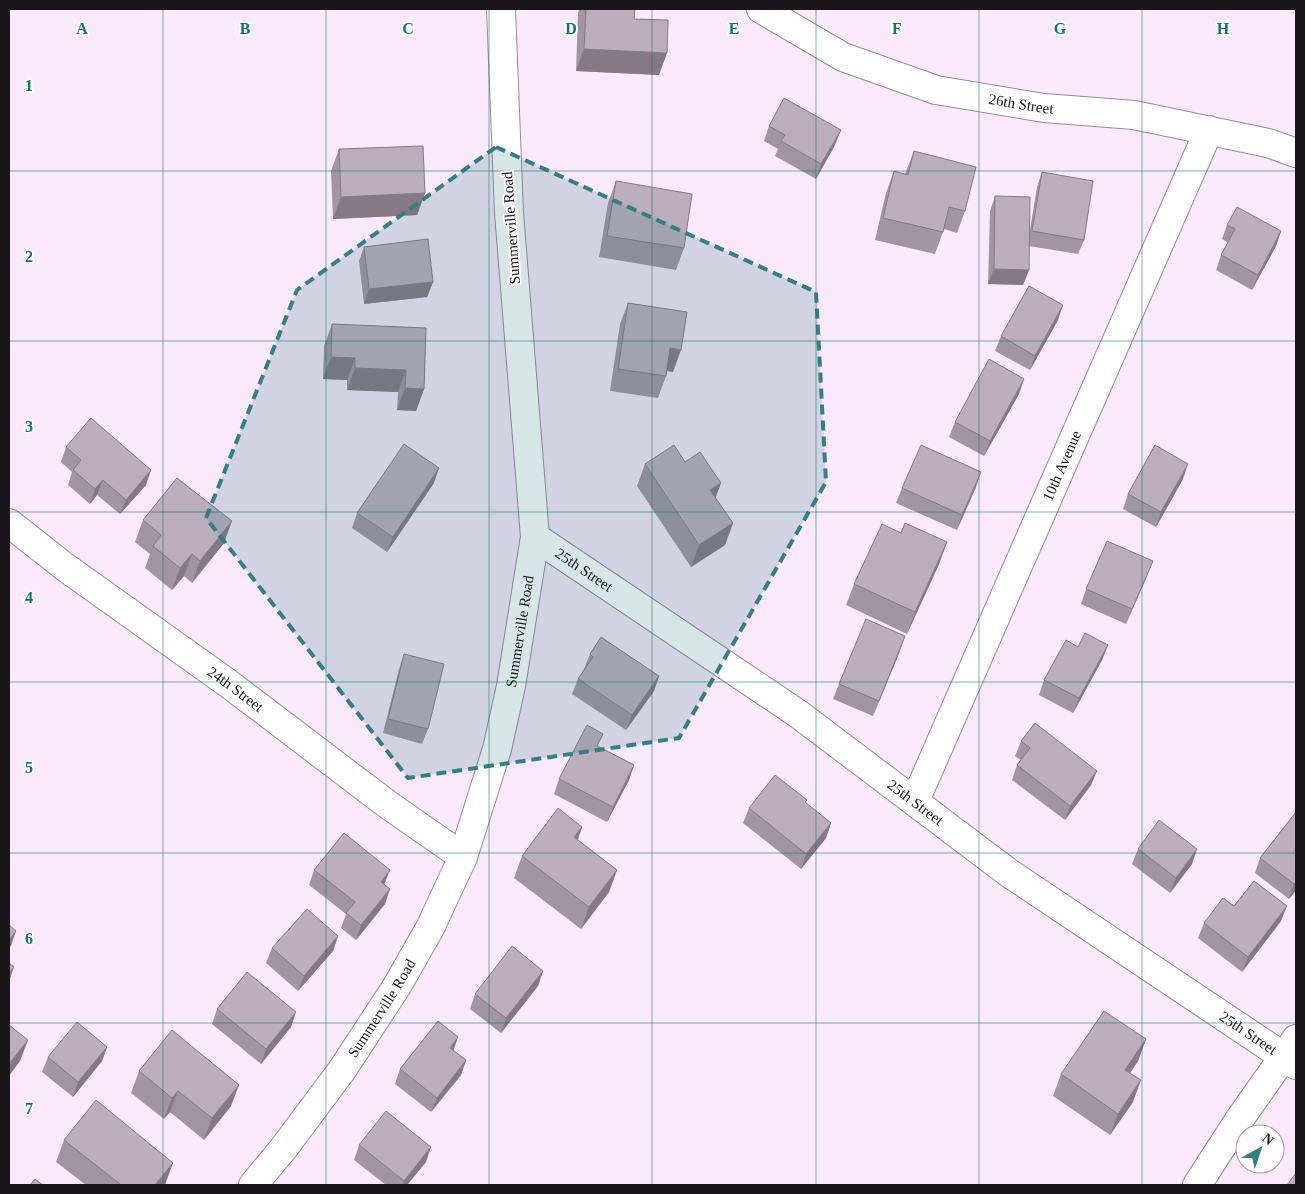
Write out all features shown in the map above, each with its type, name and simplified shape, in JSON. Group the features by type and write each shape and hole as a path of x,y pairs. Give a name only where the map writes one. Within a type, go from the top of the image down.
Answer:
{"street":[{"name":"Summerville Road","path":"253,1185 283,1149 342,1070 397,986 430,928 463,857 497,749 510,686 535,537 509,213 502,9"},
{"name":"26th Street","path":"761,9 843,57 936,90 1044,108 1134,115 1268,143 1296,154"},
{"name":"10th Avenue","path":"915,801 1006,596 1120,330 1210,130"},
{"name":"24th Street","path":"9,523 65,567 229,684 387,804 463,857"},
{"name":"25th Street","path":"535,537 797,712 1009,873 1292,1054"},
{"path":"1197,1185 1240,1120 1292,1054"}],"highlighted area":[{"path":"496,147 816,292 826,482 679,738 408,778 206,518 297,290"}],"building":[{"path":"586,9 635,9 634,19 668,20 667,53 584,49"},
{"path":"784,98 841,130 821,164 781,141 785,135 769,126"},
{"path":"423,146 425,193 341,197 339,149"},
{"path":"914,151 976,167 965,211 949,207 943,232 883,218 894,171 908,175"},
{"path":"1042,172 1093,181 1084,240 1032,231"},
{"path":"616,181 692,194 684,248 607,236"},
{"path":"995,196 1030,197 1029,270 994,269"},
{"path":"1237,207 1281,231 1258,275 1221,255 1235,229 1227,225"},
{"path":"428,239 433,282 369,289 364,247"},
{"path":"1029,286 1063,305 1035,356 1001,336"},
{"path":"628,303 687,312 681,350 670,348 666,376 618,369"},
{"path":"332,324 426,328 424,389 405,388 406,370 355,368 355,358 331,357"},
{"path":"989,359 1024,379 990,441 955,422"},
{"path":"91,418 151,470 126,500 103,480 95,489 73,470 81,460 66,447"},
{"path":"404,444 439,468 393,537 357,513"},
{"path":"674,445 685,462 700,452 721,483 710,490 733,523 699,545 645,464"},
{"path":"921,445 981,472 962,515 902,488"},
{"path":"1155,445 1188,464 1161,512 1128,494"},
{"path":"177,478 232,521 200,561 192,554 180,568 153,546 161,535 143,520"},
{"path":"905,523 947,542 915,612 854,584 882,524 901,533"},
{"path":"1107,541 1153,561 1132,609 1086,589"},
{"path":"866,619 905,636 879,701 839,684"},
{"path":"1085,633 1108,645 1079,698 1044,680 1066,640 1078,647"},
{"path":"601,637 659,676 632,715 578,679 593,657 590,654"},
{"path":"404,654 444,664 428,729 388,719"},
{"path":"1035,723 1097,771 1070,806 1017,765 1030,748 1021,741"},
{"path":"587,725 603,734 597,746 634,765 613,807 559,779"},
{"path":"775,775 807,800 805,802 831,823 806,854 749,808"},
{"path":"558,808 582,827 574,837 617,870 589,907 522,856"},
{"path":"1296,812 1296,882 1294,884 1260,858"},
{"path":"1159,820 1197,849 1176,878 1138,849"},
{"path":"344,833 390,870 381,882 390,889 361,925 346,913 355,902 314,870"},
{"path":"1254,881 1287,906 1248,957 1204,923 1223,898 1234,906"},
{"path":"307,909 338,936 304,976 272,948"},
{"path":"9,925 16,931 9,940"},
{"path":"512,946 543,971 506,1018 475,994"},
{"path":"9,963 14,967 9,973"},
{"path":"247,972 296,1012 266,1049 217,1009"},
{"path":"1104,1011 1146,1039 1125,1070 1141,1080 1118,1114 1061,1074"},
{"path":"438,1021 458,1037 450,1048 466,1060 437,1098 400,1069"},
{"path":"77,1022 107,1047 78,1082 48,1057"},
{"path":"9,1025 28,1040 9,1064"},
{"path":"172,1030 239,1085 212,1118 178,1091 172,1098 139,1071"},
{"path":"96,1100 173,1163 155,1185 121,1185 64,1140"},
{"path":"386,1111 431,1147 404,1181 359,1145"},
{"path":"1296,1173 1296,1185 1287,1185"},
{"path":"35,1179 43,1185 30,1185"}]}
